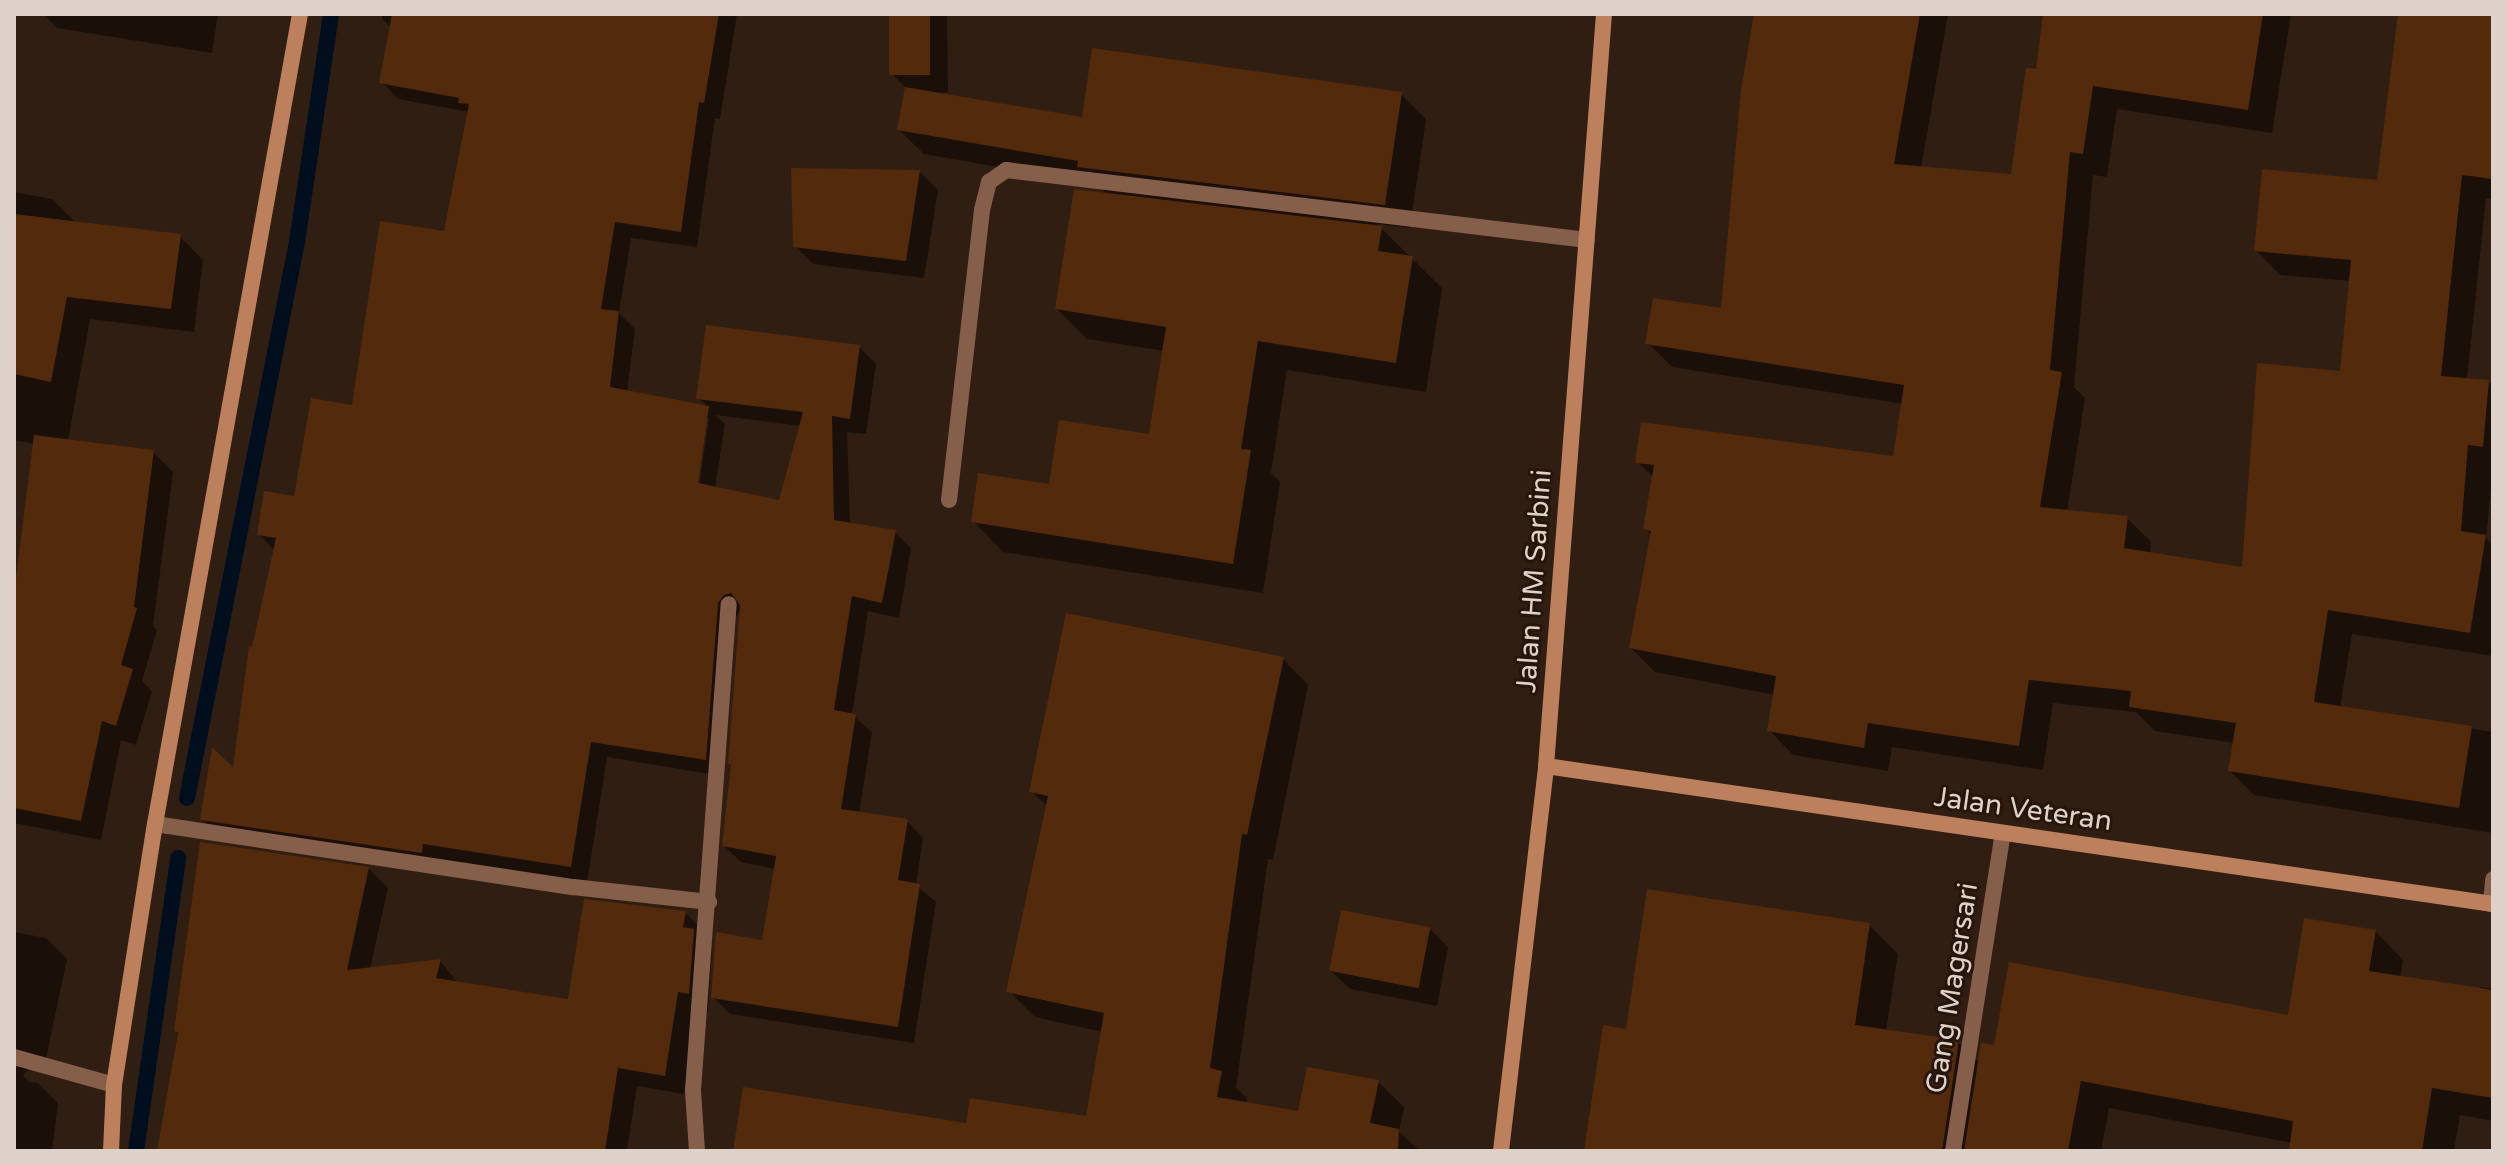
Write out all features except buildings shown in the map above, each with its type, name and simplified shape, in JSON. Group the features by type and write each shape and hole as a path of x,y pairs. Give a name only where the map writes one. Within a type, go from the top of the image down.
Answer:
{"street":[{"path":"111,1151 114,1085 155,824 300,14"},
{"name":"Jalan HM Sarbini","path":"1501,1151 1546,766 1604,14"},
{"path":"949,500 982,210 989,182 1006,170 1587,240"},
{"path":"697,1151 693,1090 729,604"},
{"name":"Jalan Veteran","path":"1546,766 2492,904"},
{"path":"155,824 573,887 709,902"},
{"name":"Gang Magersari","path":"1953,1151 2003,833"},
{"path":"2492,904 2493,879"},
{"path":"14,1057 114,1085"}],"waterway":[{"path":"187,798 297,242 331,14"},
{"path":"136,1151 178,858"}]}
